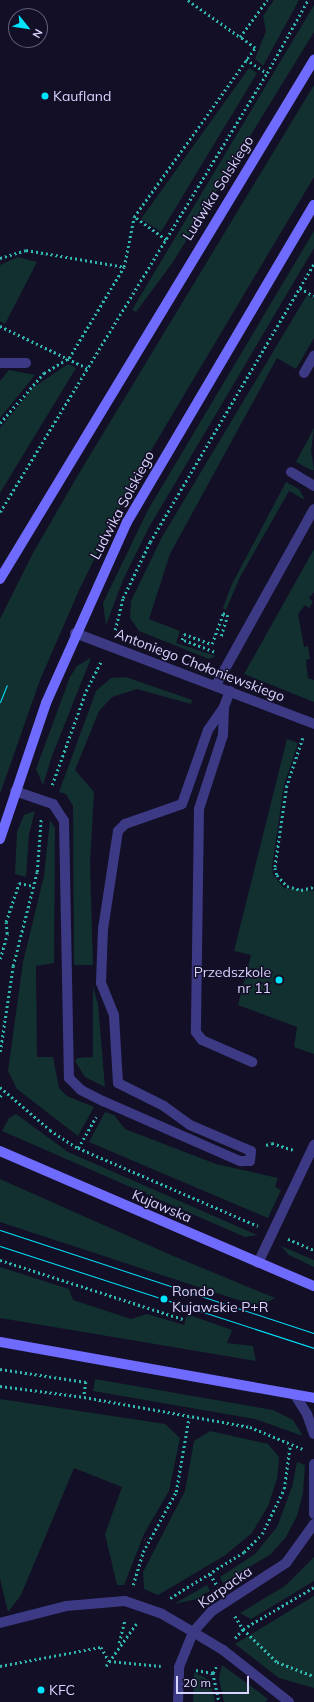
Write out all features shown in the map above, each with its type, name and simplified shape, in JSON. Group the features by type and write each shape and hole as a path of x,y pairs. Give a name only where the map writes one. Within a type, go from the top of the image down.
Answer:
{"street":[{"name":"Ludwika Solskiego","path":"0,579 204,236 314,60"},
{"name":"Ludwika Solskiego","path":"0,839 15,791 75,633 156,469 314,205"},
{"path":"304,373 314,356"},
{"path":"0,363 26,363"},
{"path":"291,472 314,486"},
{"path":"216,686 314,508"},
{"name":"Antoniego Chołoniewskiego","path":"75,633 314,724"},
{"path":"15,791 53,804 64,821 69,1078 81,1090 103,1101 240,1160 250,1161 251,1151 190,1125 164,1106 118,1083 114,1015 101,983 103,929 118,832 125,824 182,804 208,730 224,707 230,691"},
{"path":"224,707 223,735 200,810 196,1032 202,1040 252,1062"},
{"path":"258,1263 314,1145"},
{"name":"Kujawska","path":"0,1151 314,1286"},
{"path":"0,1342 314,1398"},
{"path":"295,1394 308,1414 314,1434"},
{"path":"314,1464 314,1514"},
{"name":"Karpacka","path":"193,1632 212,1611 286,1563 314,1524"},
{"path":"0,1623 66,1606 98,1601 129,1602 150,1609 223,1650 289,1702"},
{"path":"178,1702 180,1667 193,1632"}],"path":[{"path":"0,423 44,373 69,358 124,267 134,217 255,48 188,0"},
{"path":"240,37 267,0"},
{"path":"0,512 267,73 308,0"},
{"path":"246,59 267,73"},
{"path":"134,217 166,240"},
{"path":"0,258 26,250 124,267"},
{"path":"113,634 123,598 150,542 314,264"},
{"path":"300,288 314,296"},
{"path":"0,326 58,357 69,358 87,368"},
{"path":"216,653 228,615 223,613 212,644 184,634 182,640 216,653 231,658"},
{"path":"51,789 86,691 104,656"},
{"path":"303,738 287,786 275,868 277,875 287,886 301,890 314,887"},
{"path":"0,1052 13,966 33,886 42,816"},
{"path":"0,959 7,934 6,922 19,882 33,886"},
{"path":"0,1087 2,1092 78,1148 263,1228"},
{"path":"0,1097 2,1092"},
{"path":"78,1148 100,1111"},
{"path":"251,1151 272,1143 296,1151"},
{"path":"281,1236 314,1250"},
{"path":"0,1260 183,1319"},
{"path":"0,1369 86,1382 84,1397"},
{"path":"0,1386 84,1397 250,1427 290,1446 306,1450"},
{"path":"119,1644 143,1552 170,1504 181,1475 189,1417"},
{"path":"166,1600 244,1552 267,1527 284,1489 290,1446"},
{"path":"210,1574 218,1587"},
{"path":"243,1629 314,1587"},
{"path":"106,1666 119,1644 150,1609"},
{"path":"235,1615 243,1629 278,1662 314,1676"},
{"path":"0,1666 101,1647 109,1661"},
{"path":"214,1673 219,1702"}],"green space":[{"path":"274,0 299,0 263,66 255,59 266,31 263,16"},
{"path":"314,5 314,32 173,262 136,312 132,310"},
{"path":"249,68 257,73 161,232 141,219"},
{"path":"314,85 314,177 134,479 80,588 40,680 0,794 0,619 33,553 78,475"},
{"path":"314,231 314,248 148,529 123,580 106,625 103,603 148,510"},
{"path":"18,257 37,262 5,324 0,321 0,265"},
{"path":"307,295 314,299 314,338 296,369 277,358 170,554 149,619 180,631 176,643 216,656 209,659 139,631 130,618 131,601 162,537"},
{"path":"68,364 76,368 0,493 0,428 34,387"},
{"path":"9,370 35,375 0,418 0,381"},
{"path":"314,428 311,451 314,470 311,470 296,462"},
{"path":"286,482 299,489 305,500 289,491 240,577 226,610 223,608 232,584"},
{"path":"314,549 314,592 309,598 313,602 309,608 305,605 298,614 304,647 308,646 310,659 306,660 308,678 314,680 314,702 244,674"},
{"path":"91,658 52,756 43,785 36,769 70,677 77,666"},
{"path":"126,677 192,700 191,704 137,689 112,697 99,711 75,770 94,792 90,862 93,965 74,965 73,806 66,794 59,792 96,691 111,678"},
{"name":"Przedszkole nr 11","path":"287,739 298,743 284,785 272,867 273,875 284,888 314,891 314,1054 294,1047 297,1027 238,1005 251,955 234,951"},
{"path":"35,811 29,834 26,877 15,874 17,832 24,815"},
{"path":"50,820 55,828 54,963 36,966 37,1057 53,1057 59,1088 67,1096 94,1107 78,1136 17,1089 8,1071 23,962 44,876"},
{"path":"93,987 98,1004 105,1087 85,1077 75,1061 77,1058 93,1057"},
{"path":"105,1112 114,1115 125,1129 216,1164 278,1178 275,1187 281,1190 268,1218 89,1142"},
{"path":"16,1114 68,1152 257,1235 245,1237 2,1131 9,1118"},
{"path":"0,1179 171,1255 275,1298 262,1305 247,1303 0,1222"},
{"path":"281,1246 314,1260 314,1267 289,1255"},
{"path":"0,1267 69,1289 73,1300 131,1319 147,1314 184,1325 187,1314 232,1330 227,1343 253,1346 256,1361 0,1318"},
{"path":"95,1379 273,1410 293,1420 303,1436 255,1419 93,1391"},
{"path":"0,1399 165,1424 180,1438 169,1491 144,1534 124,1585 117,1585 105,1534 122,1487 74,1468 21,1595 8,1612 0,1579"},
{"path":"210,1431 268,1444 279,1457 277,1479 268,1506 252,1533 224,1556 158,1595 144,1589 143,1572 185,1491 194,1441"},
{"path":"297,1462 305,1465 303,1493 297,1516 286,1537 271,1554 223,1583 220,1577 255,1554 277,1527 292,1487"},
{"path":"314,1557 314,1581 251,1619 240,1613 285,1586"},
{"path":"207,1585 210,1591 197,1599 174,1604"},
{"path":"314,1596 314,1688 279,1678 235,1644"},
{"path":"222,1665 268,1699 265,1702 224,1702 219,1678"},
{"path":"194,1672 211,1681 215,1702 193,1702"}],"tram line":[{"path":"0,702 7,685"},
{"path":"0,1230 314,1333"},
{"path":"0,1246 314,1348"}],"place":[{"name":"Kaufland","path":"45,96"},
{"name":"Przedszkole nr 11","path":"279,980"},
{"name":"Rondo Kujawskie P+R","path":"164,1299"},
{"name":"KFC","path":"41,1690"}]}
